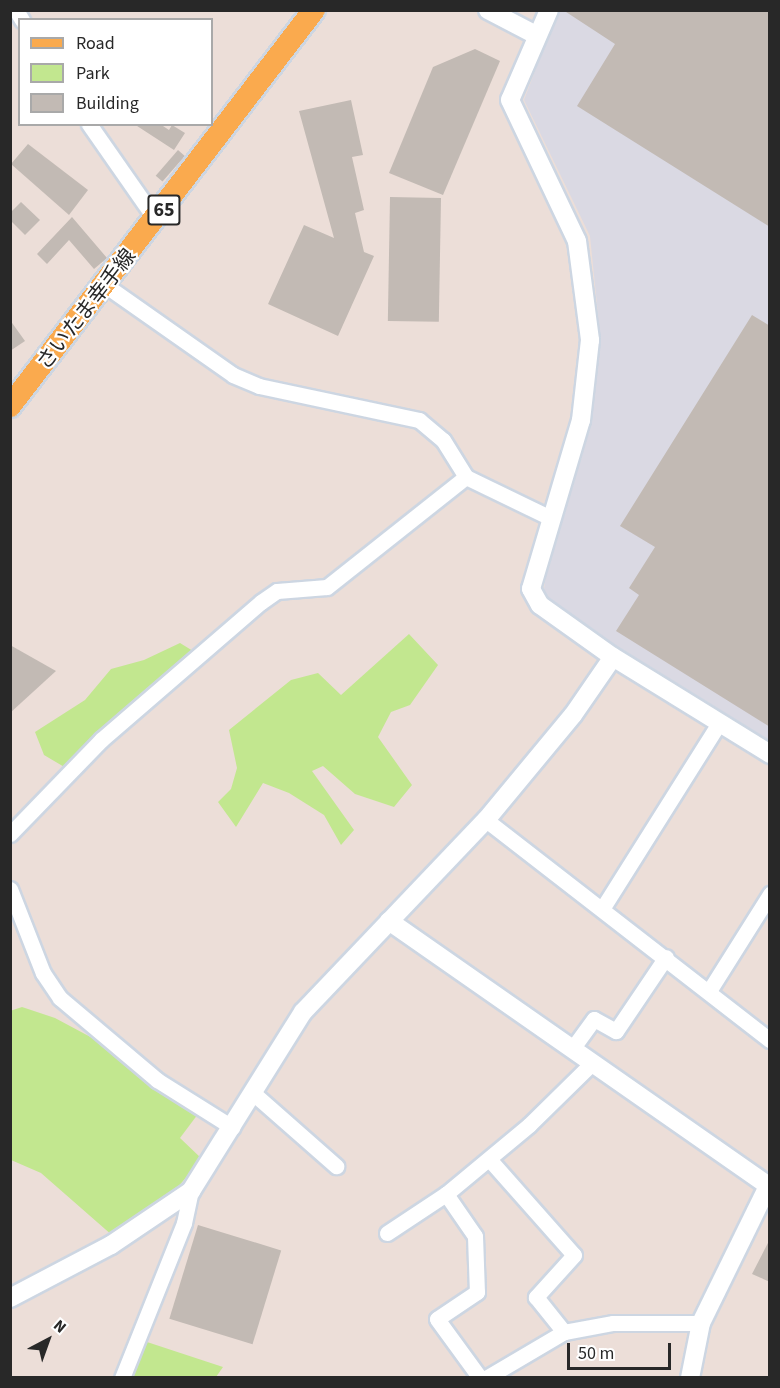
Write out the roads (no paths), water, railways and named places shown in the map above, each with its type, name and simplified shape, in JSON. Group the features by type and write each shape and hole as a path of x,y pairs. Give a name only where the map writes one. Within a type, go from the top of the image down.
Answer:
{"main road":[{"name":"さいたま幸手線","path":"10,406 156,220 314,10"}],"street":[{"path":"488,10 536,35"},
{"path":"549,10 513,87 511,109 575,233 590,328 581,420 531,589 534,598 613,657 770,754"},
{"path":"90,126 156,220"},
{"path":"105,285 232,375 259,386 419,420 443,440 466,477 551,518"},
{"path":"10,834 101,740 261,602 277,591 327,587 466,477"},
{"path":"122,1377 184,1223 191,1191 303,1012 486,820 573,716 613,657"},
{"path":"602,909 718,723"},
{"path":"486,820 666,957 770,1040"},
{"path":"10,889 43,973 60,998 158,1080 232,1127"},
{"path":"709,991 770,894"},
{"path":"389,921 592,1063 768,1182 701,1323 690,1377"},
{"path":"572,1049 594,1019 616,1031 666,957"},
{"path":"387,1233 446,1194 489,1159 529,1125 592,1063"},
{"path":"253,1093 336,1166"},
{"path":"489,1159 574,1255 536,1297 564,1332"},
{"path":"10,1298 111,1245 191,1191"},
{"path":"446,1194 475,1236 477,1292 437,1319 480,1377"},
{"path":"486,1377 564,1332 613,1323 701,1323"}]}
